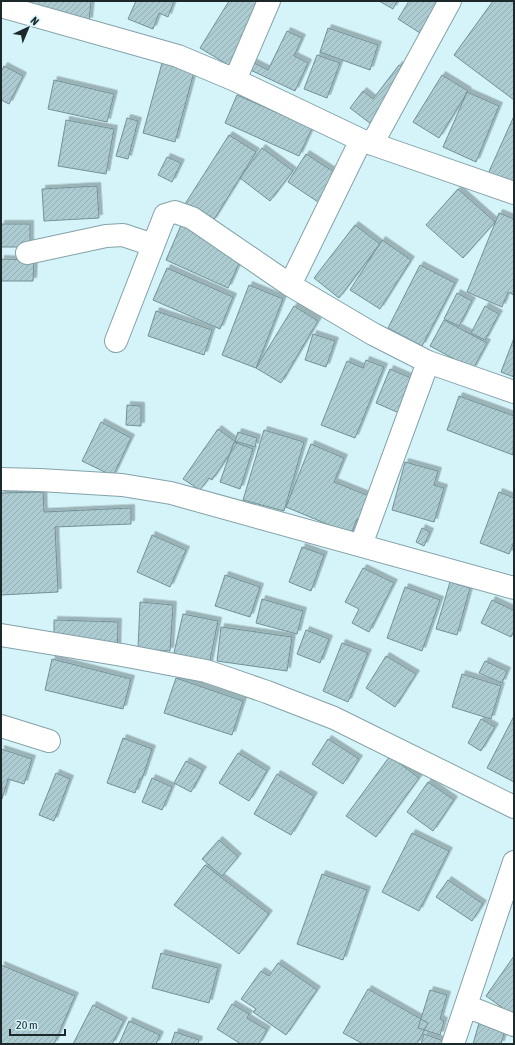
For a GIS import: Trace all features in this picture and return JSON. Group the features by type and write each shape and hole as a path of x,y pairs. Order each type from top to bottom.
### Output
{"street":[{"path":"235,80 269,1"},
{"path":"290,285 366,142 450,1"},
{"path":"1,6 178,56 235,80 366,142 514,194"},
{"path":"116,341 165,215 175,212 192,218 290,285 373,334 428,362 514,392"},
{"path":"27,253 106,236 123,235 153,245"},
{"path":"361,545 428,362"},
{"path":"1,479 122,485 171,493 514,588"},
{"path":"1,636 122,654 206,671 267,692 334,718 514,806"},
{"path":"1,726 49,741"},
{"path":"453,1044 514,862"},
{"path":"466,1006 514,1025"}],"building":[{"path":"18,1 91,1 89,21"},
{"path":"136,1 174,1 168,17 159,13 153,29 128,19"},
{"path":"229,1 264,1 235,69 200,48"},
{"path":"379,1 397,1 393,9"},
{"path":"409,1 455,1 431,40 398,19"},
{"path":"493,1 514,1 514,100 454,55"},
{"path":"328,28 378,45 370,70 320,52"},
{"path":"287,31 302,38 294,56 308,63 295,91 244,67 248,60 268,70"},
{"path":"317,55 340,63 327,98 304,89"},
{"path":"162,63 194,72 175,142 143,133"},
{"path":"399,65 415,77 375,127 350,108 363,91 373,99"},
{"path":"4,66 23,76 9,104 1,100 1,72"},
{"path":"442,75 468,91 439,138 413,122"},
{"path":"54,80 114,94 107,122 48,109"},
{"path":"467,92 499,106 476,162 443,147"},
{"path":"237,95 312,128 299,156 225,123"},
{"path":"514,116 514,188 487,176"},
{"path":"127,118 138,121 128,159 116,156"},
{"path":"66,120 114,129 106,174 58,166"},
{"path":"229,135 256,152 213,221 185,204"},
{"path":"262,148 293,171 270,201 240,178"},
{"path":"306,154 345,179 327,208 288,182"},
{"path":"167,157 181,163 172,182 158,175"},
{"path":"97,186 99,218 44,221 42,189"},
{"path":"458,189 495,222 463,258 426,225"},
{"path":"499,213 514,219 514,295 508,292 502,307 467,292"},
{"path":"182,223 244,252 228,288 166,260"},
{"path":"1,224 30,224 30,247 1,247"},
{"path":"355,225 380,244 339,298 314,278"},
{"path":"382,240 411,260 380,309 350,290"},
{"path":"1,259 34,260 33,281 1,281"},
{"path":"420,265 455,283 422,346 388,328"},
{"path":"167,268 233,297 220,329 153,300"},
{"path":"249,285 283,299 256,368 222,355"},
{"path":"457,293 472,301 459,326 444,319"},
{"path":"294,306 318,321 281,383 256,368"},
{"path":"485,306 499,314 485,340 471,333"},
{"path":"156,311 212,330 204,355 148,336"},
{"path":"444,320 487,343 473,369 430,346"},
{"path":"313,334 335,341 326,367 305,360"},
{"path":"514,338 514,377 501,372"},
{"path":"366,360 384,367 355,438 321,425 347,361 363,368"},
{"path":"390,369 420,382 406,416 376,403"},
{"path":"459,396 514,416 513,455 447,430"},
{"path":"127,405 141,406 141,426 126,425"},
{"path":"101,422 131,438 113,476 82,461"},
{"path":"218,429 237,443 212,480 209,478 200,490 183,479"},
{"path":"264,430 304,442 284,511 243,500"},
{"path":"238,432 257,438 255,447 235,441"},
{"path":"234,442 253,449 240,489 220,482"},
{"path":"311,444 344,458 334,482 379,500 369,524 357,519 351,534 286,507"},
{"path":"405,462 438,471 434,485 444,488 434,522 392,510"},
{"path":"43,492 44,512 131,508 131,524 55,527 58,592 1,595 1,493"},
{"path":"499,492 514,498 514,542 509,554 480,543"},
{"path":"422,528 430,532 424,546 416,542"},
{"path":"152,535 186,550 170,587 137,572"},
{"path":"302,547 324,555 311,591 289,582"},
{"path":"363,568 394,583 369,632 352,623 359,609 345,602"},
{"path":"225,575 260,587 250,617 215,606"},
{"path":"450,582 470,588 457,635 436,629"},
{"path":"405,587 440,600 422,651 387,638"},
{"path":"262,599 303,611 297,634 256,623"},
{"path":"492,600 513,610 514,609 514,631 511,637 481,623"},
{"path":"140,602 173,605 170,651 138,649"},
{"path":"183,614 218,621 209,665 173,657"},
{"path":"54,620 118,622 117,656 54,653"},
{"path":"221,627 292,637 287,671 217,661"},
{"path":"306,630 329,639 320,663 297,654"},
{"path":"342,643 368,653 348,702 323,691"},
{"path":"386,656 416,674 395,707 366,688"},
{"path":"52,659 131,679 123,709 45,690"},
{"path":"485,661 507,671 502,683 479,673"},
{"path":"462,674 501,686 491,719 452,707"},
{"path":"176,678 243,701 232,735 164,713"},
{"path":"514,716 514,782 487,768"},
{"path":"481,719 495,727 481,751 468,743"},
{"path":"123,738 152,749 142,779 140,779 135,793 107,783"},
{"path":"328,739 359,759 343,784 312,764"},
{"path":"1,749 32,759 24,784 8,779 2,799"},
{"path":"238,753 267,771 249,801 219,783"},
{"path":"390,756 419,778 376,837 346,816"},
{"path":"186,761 203,770 191,792 174,783"},
{"path":"56,773 70,779 54,821 39,815"},
{"path":"277,774 314,796 291,835 254,814"},
{"path":"152,778 172,787 162,810 142,802"},
{"path":"428,782 454,800 433,831 407,812"},
{"path":"412,833 449,851 419,911 382,892"},
{"path":"219,840 238,857 222,876 202,859"},
{"path":"205,865 269,914 239,954 174,905"},
{"path":"322,874 367,890 343,960 297,944"},
{"path":"448,880 483,904 472,921 436,897"},
{"path":"161,953 218,968 209,1003 152,988"},
{"path":"514,956 514,1016 486,996"},
{"path":"278,963 317,990 286,1035 253,1012 256,1009 241,999 261,971 269,976"},
{"path":"1,965 75,996 54,1044 1,1044"},
{"path":"368,989 428,1023 417,1044 363,1044 343,1033"},
{"path":"430,990 447,995 440,1019 444,1021 440,1035 418,1028"},
{"path":"232,1004 249,1014 247,1018 267,1030 259,1044 241,1044 217,1029"},
{"path":"93,1005 124,1021 112,1044 73,1044"},
{"path":"481,1016 507,1023 501,1044 473,1044"},
{"path":"129,1021 160,1035 156,1044 119,1044"},
{"path":"175,1032 199,1040 198,1044 171,1044"},
{"path":"424,1034 452,1044 421,1044"}]}
